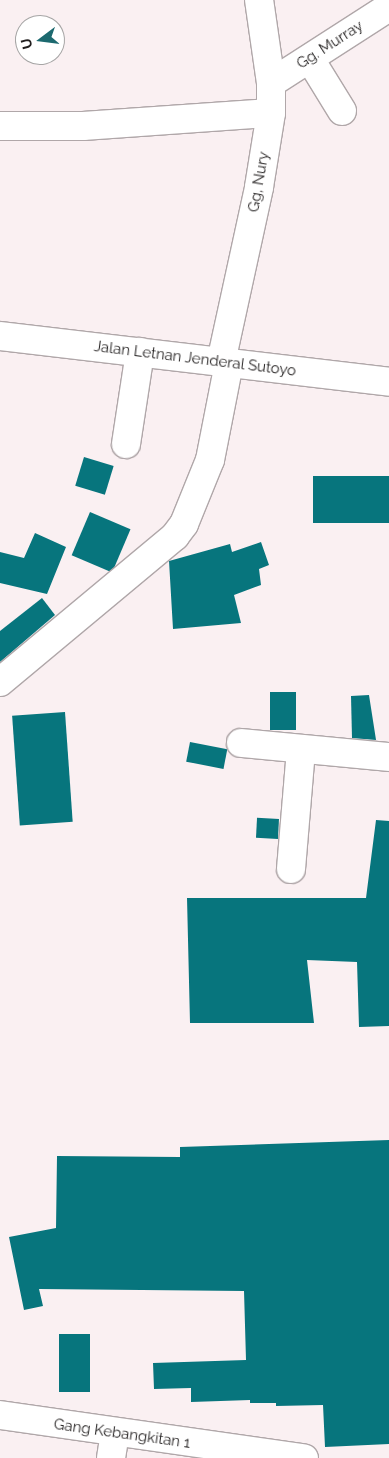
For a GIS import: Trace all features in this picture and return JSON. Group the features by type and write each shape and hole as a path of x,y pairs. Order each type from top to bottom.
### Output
{"street":[{"name":"Gg, Nury","path":"0,682 175,536 184,524 210,460 225,363 259,187 271,113 271,83 259,0"},
{"name":"Gg. Murray","path":"271,83 389,7"},
{"path":"310,59 342,111"},
{"path":"0,126 82,126 271,113"},
{"name":"Jalan Letnan Jenderal Sutoyo","path":"0,336 389,382"},
{"path":"126,444 140,352"},
{"path":"241,743 389,757"},
{"path":"291,869 301,749"},
{"name":"Gang Kebangkitan 1","path":"0,1415 113,1446 304,1458"}],"building":[{"path":"84,457 114,466 105,495 75,486"},
{"path":"313,476 389,476 389,523 313,523"},
{"path":"90,512 131,529 112,572 72,555"},
{"path":"35,533 66,547 47,594 0,583 0,552 24,558"},
{"path":"261,542 269,565 259,569 261,585 234,595 241,623 173,629 169,561 230,544 232,552"},
{"path":"42,598 55,615 0,662 0,631"},
{"path":"270,692 296,692 296,730 270,730"},
{"path":"369,695 376,740 352,738 351,696"},
{"path":"65,712 73,822 20,825 12,716"},
{"path":"190,742 227,749 223,769 186,762"},
{"path":"257,818 279,819 278,839 256,838"},
{"path":"376,820 389,821 389,1026 359,1027 357,962 307,960 314,1023 190,1023 187,898 366,898"},
{"path":"389,1140 389,1444 325,1447 323,1405 276,1406 276,1403 250,1403 250,1400 191,1402 191,1388 154,1389 153,1363 246,1360 244,1291 39,1289 43,1306 24,1310 9,1237 56,1228 57,1156 180,1157 180,1147"},
{"path":"59,1334 90,1334 90,1392 59,1392"}]}
